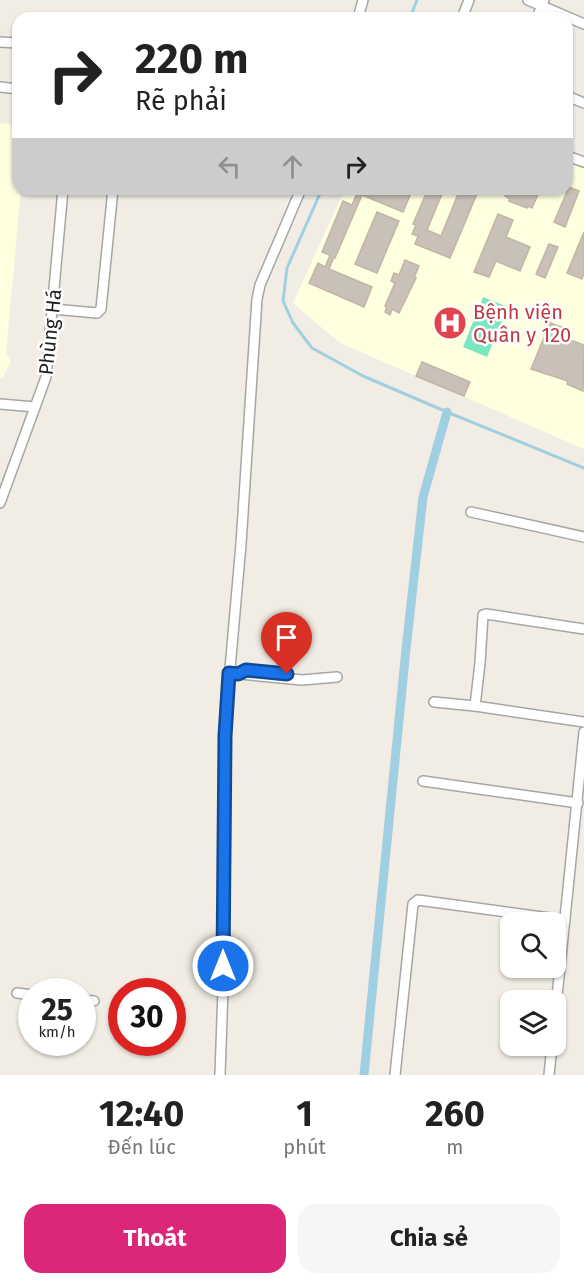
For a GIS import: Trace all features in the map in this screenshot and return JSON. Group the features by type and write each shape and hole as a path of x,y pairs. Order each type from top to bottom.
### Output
{"street":[{"path":"528,0 543,3 561,12"},
{"name":"Phùng Há","path":"1,499 46,377 62,195"},
{"path":"53,309 97,313 101,309 112,195"},
{"path":"220,1075 225,736 233,673 257,299 260,285 298,195"},
{"path":"0,404 35,407"},
{"path":"471,512 584,537"},
{"path":"475,706 483,615 584,630"},
{"path":"233,673 246,670 287,674"},
{"path":"233,673 309,680 337,677"},
{"path":"434,702 584,722"},
{"path":"566,914 579,840 578,803 584,732"},
{"path":"423,781 578,803"},
{"path":"395,1075 413,904 418,900 506,912"},
{"path":"549,1075 551,1056"}],"shaded area":[{"path":"0,123 12,124 12,195 20,195 6,354 11,361 3,377 0,377"},
{"name":"Bệnh viện Quân y 120","path":"573,163 584,167 584,449 340,343 293,303 342,195 573,195"}],"green space":[{"path":"483,297 508,307 487,357 463,347"}],"building":[{"path":"573,189 579,191 565,227 554,222 566,195 573,195"},
{"path":"356,195 362,195 329,269 372,287 364,307 309,283 318,263 325,267 330,255 322,252 343,201 352,205"},
{"path":"362,195 410,195 403,212"},
{"path":"425,195 442,195 427,230 441,236 458,195 476,195 450,258 415,244 418,236 412,234 416,225 413,224"},
{"path":"538,195 532,208 509,201 510,199 505,196"},
{"path":"377,212 399,221 377,273 355,264"},
{"path":"498,214 513,220 506,237 530,247 520,271 496,261 489,277 474,272"},
{"path":"584,232 584,273 582,279 567,273"},
{"path":"549,244 558,247 545,278 536,274"},
{"path":"405,260 419,266 414,278 416,278 399,313 392,309 390,315 385,312 387,307 385,306 395,283 391,281 394,273 399,275"},
{"path":"548,322 569,330 565,338 584,345 583,391 567,384 568,381 531,369"},
{"path":"422,362 470,382 464,396 416,376"}],"waterway":[{"path":"412,12 417,0"},
{"path":"319,195 287,268 283,301 293,323 312,348 363,376 584,468"},
{"path":"364,1075 423,497 447,412"}],"place":[{"name":"Bệnh viện Quân y 120","path":"450,323"}],"route":[{"path":"223,966 225,736 229,673 238,674 246,670 287,674"}]}
